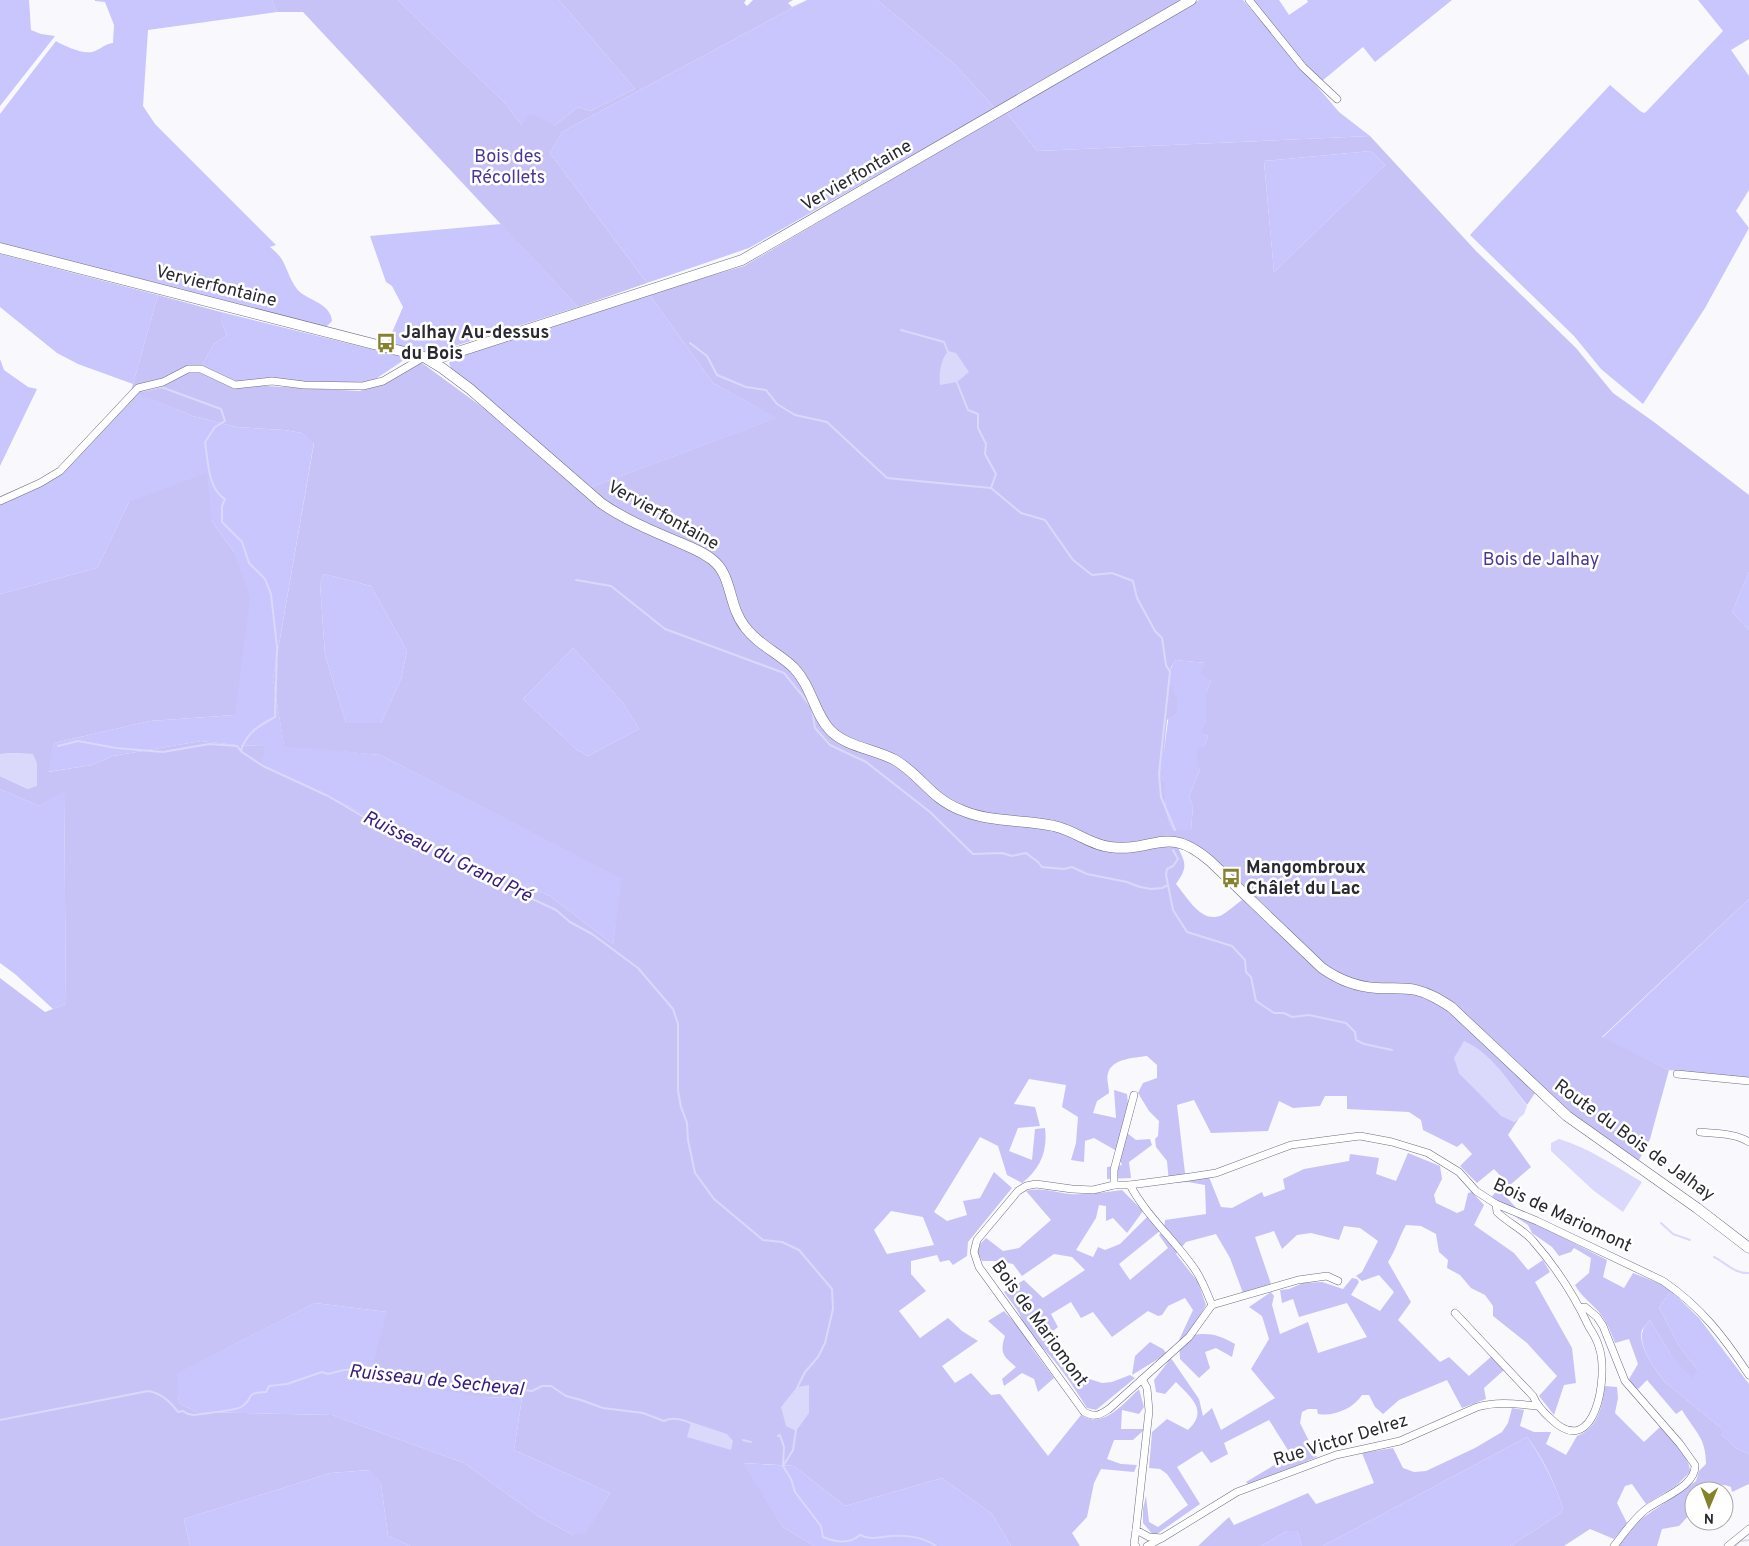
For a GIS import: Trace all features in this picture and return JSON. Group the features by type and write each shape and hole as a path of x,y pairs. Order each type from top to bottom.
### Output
{"main road":[{"name":"Vervierfontaine","path":"428,360 742,260 1191,0"},
{"name":"Vervierfontaine","path":"0,248 428,360 470,389 601,504 714,561 725,578 734,610 740,621 754,638 785,659 800,674 811,693 825,725 839,738 898,762 939,799 972,815 1055,826 1105,846 1128,847 1164,840 1190,846"},
{"name":"Route du Bois de Jalhay","path":"1190,846 1210,861 1312,959 1331,974 1341,980 1364,986 1416,990 1431,995 1451,1006 1567,1116 1697,1208 1749,1248"}],"street":[{"path":"1248,0 1303,67 1337,98"},
{"name":"Vervierfontaine","path":"0,500 40,483 60,471 138,388 163,382 188,369 201,368 235,385 272,381 304,385 363,386 383,381 428,360"},
{"path":"1677,1074 1749,1081"},
{"path":"1114,1185 1114,1170 1134,1095"},
{"path":"1700,1132 1730,1135 1743,1138 1749,1142"},
{"name":"Bois de Mariomont","path":"1212,1306 1189,1337 1110,1409 1092,1416 1084,1412 979,1266 974,1252 977,1240 1018,1191 1026,1186 1036,1184 1072,1190 1093,1190 1114,1185 1130,1186 1216,1173 1292,1145 1360,1136 1392,1142 1428,1153 1459,1172 1476,1192 1496,1204 1537,1220 1663,1281 1682,1294 1714,1325 1749,1375"},
{"path":"1130,1186 1139,1202 1194,1269 1203,1283 1212,1306 1298,1280 1327,1276 1338,1281"},
{"path":"1455,1313 1556,1424 1570,1431 1582,1429 1586,1426 1594,1413 1602,1387 1603,1368 1599,1347 1580,1308 1532,1239 1501,1216 1497,1212 1496,1204"},
{"path":"1580,1308 1585,1307 1597,1317 1609,1337 1625,1381 1680,1444 1695,1465 1694,1474 1689,1481 1646,1509 1614,1546"},
{"path":"1136,1546 1134,1544 1149,1411 1147,1388 1142,1379"},
{"name":"Rue Victor Delrez","path":"1147,1546 1237,1492 1336,1455 1400,1441 1490,1403 1503,1402 1538,1406"},
{"path":"1728,1546 1749,1529"},
{"path":"1136,1530 1149,1537 1162,1538"}],"shaded area":[{"path":"0,0 29,0 31,30 55,36 0,106"},
{"path":"95,0 272,0 277,12 148,30 143,106 155,124 276,245 270,247 281,258 298,290 325,307 328,311 332,321 326,327 0,244 0,114 56,41 69,48 86,52 95,51 113,43 114,25 105,2"},
{"path":"398,0 559,0 635,89 590,111 578,107 554,126 522,125 505,103"},
{"path":"807,0 877,0 952,62 995,108 749,248 647,283 550,153 562,132"},
{"path":"1199,0 1243,0 1339,112 1370,136 1037,151 1006,112"},
{"path":"1250,0 1279,0 1289,15 1308,2 1307,0 1452,0 1375,62 1363,47 1322,81 1318,79"},
{"path":"1698,0 1749,0 1749,39 1731,50 1749,76 1749,190 1736,211 1749,228 1705,308 1643,404 1601,369 1574,336 1470,235 1610,85 1640,111 1646,112 1723,31"},
{"path":"1371,151 1385,165 1274,272 1264,161"},
{"path":"501,224 578,307 433,353 416,352 387,344 403,307 392,286 386,282 370,236"},
{"path":"0,254 158,295 133,384 78,364 57,353 0,307"},
{"path":"649,294 713,383 777,418 591,487 452,370 449,363 453,358"},
{"path":"221,312 407,358 371,382 346,385 246,383 223,379 205,369 202,365 214,344 227,335 221,321"},
{"path":"0,359 4,370 28,387 37,389 0,466"},
{"path":"137,393 193,416 236,427 302,433 314,442 273,679 284,745 380,755 623,879 613,944 550,896 429,843 409,840 349,806 260,763 264,746 201,741 113,756 92,765 47,772 54,743 150,721 235,715 234,552 211,520 129,502 97,568 0,594 0,503 51,479"},
{"path":"1749,572 1749,630 1732,612"},
{"path":"324,574 371,586 407,651 401,679 381,723 346,723 325,655 320,583"},
{"path":"573,648 623,703 639,729 588,756 577,750 523,699"},
{"path":"1176,660 1205,663 1211,681 1206,692 1206,720 1202,733 1208,736 1200,769 1189,797 1193,806 1191,830 1173,830 1166,807 1165,782 1160,775 1161,753 1164,751 1172,691 1169,675"},
{"path":"0,789 39,806 64,790 66,1004 53,1009 15,974 0,963"},
{"path":"1749,899 1749,1078 1669,1070 1602,1038"},
{"path":"1671,1291 1699,1318 1749,1384 1749,1454 1736,1448 1721,1434 1721,1428 1665,1382 1648,1358 1642,1336 1650,1320 1671,1355 1698,1370 1679,1346 1659,1307"},
{"path":"315,1303 387,1312 479,1397 522,1398 514,1450 610,1493 585,1535 573,1535 538,1516 464,1463 332,1415 196,1412 179,1403 176,1374"},
{"path":"1527,1437 1548,1471 1563,1508 1561,1513 1510,1546 1323,1546"},
{"path":"742,1463 794,1466 845,1506 942,1478 992,1514 1011,1546 814,1546 783,1527"},
{"path":"371,1470 381,1484 388,1536 411,1546 190,1546 184,1519 331,1473"},
{"path":"1287,1531 1297,1531 1302,1546 1261,1546"}],"green space":[{"name":"Bois des Récollets","path":"272,0 398,0 505,103 522,125 529,115 534,115 554,126 578,107 590,111 635,89 559,0 746,0 744,3 747,6 753,0 793,0 788,3 792,7 807,0 562,132 550,153 647,283 578,307 303,12 277,12"},
{"path":"877,0 1185,0 995,108 952,62"},
{"name":"Bois de Jalhay","path":"1006,112 1037,151 1370,136 1476,251 1576,348 1613,393 1749,495 1749,572 1732,612 1749,630 1749,899 1602,1037 1669,1070 1650,1139 1637,1164 1537,1090 1527,1105 1499,1069 1459,1073 1514,1122 1519,1118 1508,1135 1531,1167 1502,1192 1526,1219 1607,1260 1603,1277 1624,1288 1633,1273 1661,1284 1671,1291 1659,1307 1679,1346 1698,1370 1692,1378 1671,1355 1650,1320 1642,1330 1642,1343 1652,1365 1665,1382 1721,1428 1721,1434 1736,1448 1749,1454 1749,1484 1734,1491 1734,1481 1696,1481 1699,1471 1706,1464 1706,1455 1699,1435 1682,1410 1676,1414 1647,1380 1638,1389 1632,1385 1629,1379 1638,1364 1629,1339 1615,1343 1603,1318 1575,1285 1589,1273 1591,1258 1574,1248 1571,1252 1559,1256 1552,1247 1532,1233 1528,1225 1501,1207 1492,1196 1506,1182 1494,1169 1477,1183 1460,1166 1472,1154 1462,1143 1457,1147 1423,1130 1421,1120 1409,1112 1347,1109 1347,1096 1325,1096 1320,1106 1293,1108 1279,1101 1268,1131 1211,1133 1194,1100 1177,1105 1185,1173 1187,1179 1209,1177 1221,1207 1232,1208 1262,1192 1264,1197 1285,1189 1283,1179 1304,1169 1349,1161 1350,1154 1379,1158 1376,1174 1396,1181 1408,1153 1440,1166 1442,1179 1434,1195 1436,1203 1457,1213 1464,1210 1468,1193 1472,1192 1484,1205 1474,1225 1514,1253 1528,1270 1543,1260 1550,1272 1535,1282 1572,1348 1576,1383 1564,1385 1554,1415 1539,1396 1557,1376 1527,1343 1493,1316 1493,1306 1485,1295 1471,1288 1460,1275 1447,1268 1448,1260 1439,1252 1436,1234 1421,1226 1406,1225 1388,1262 1411,1302 1398,1320 1440,1362 1449,1357 1469,1376 1492,1356 1504,1370 1484,1388 1486,1399 1462,1408 1447,1380 1399,1400 1383,1414 1375,1407 1369,1395 1362,1395 1349,1408 1337,1413 1324,1415 1318,1414 1317,1409 1308,1409 1302,1412 1300,1423 1317,1457 1250,1486 1246,1482 1291,1455 1269,1420 1224,1443 1228,1454 1211,1463 1202,1451 1177,1467 1200,1504 1154,1536 1143,1523 1143,1509 1146,1496 1149,1522 1158,1527 1188,1505 1167,1474 1160,1469 1149,1468 1152,1432 1167,1419 1188,1430 1194,1423 1197,1410 1192,1399 1176,1382 1165,1394 1156,1392 1154,1380 1168,1362 1163,1356 1132,1375 1135,1356 1150,1342 1163,1349 1199,1399 1203,1416 1212,1408 1221,1430 1275,1398 1251,1369 1269,1339 1262,1316 1249,1307 1271,1292 1274,1296 1272,1305 1280,1334 1308,1322 1318,1353 1367,1337 1347,1303 1299,1317 1293,1299 1282,1303 1280,1290 1289,1289 1303,1283 1322,1282 1343,1289 1352,1278 1357,1279 1359,1282 1351,1295 1380,1311 1394,1292 1379,1275 1362,1281 1356,1276 1362,1272 1378,1241 1360,1228 1344,1226 1339,1240 1311,1233 1297,1235 1282,1249 1274,1231 1255,1237 1271,1284 1243,1293 1230,1258 1216,1234 1186,1242 1176,1254 1198,1282 1206,1305 1188,1336 1207,1334 1229,1341 1235,1344 1232,1357 1216,1348 1205,1352 1210,1368 1199,1378 1180,1359 1179,1340 1193,1310 1185,1298 1168,1306 1162,1315 1158,1316 1148,1311 1112,1337 1093,1312 1081,1318 1071,1302 1051,1314 1058,1327 1049,1334 1060,1354 1066,1354 1080,1376 1102,1383 1112,1382 1130,1375 1135,1378 1096,1410 1087,1408 1057,1365 1036,1342 1031,1347 1054,1378 1038,1392 1034,1379 1022,1373 1004,1386 1002,1379 1016,1367 1004,1354 1002,1347 1005,1336 988,1321 1004,1311 1023,1332 1023,1326 1018,1311 1004,1292 1024,1280 1043,1298 1085,1270 1072,1257 1054,1254 1022,1276 1013,1264 998,1261 982,1261 977,1252 980,1244 986,1238 1003,1251 1019,1248 1051,1220 1026,1191 1042,1190 1076,1194 1122,1190 1143,1211 1127,1233 1113,1218 1106,1221 1106,1206 1099,1205 1096,1218 1076,1250 1093,1257 1098,1247 1105,1250 1120,1244 1148,1216 1161,1230 1119,1264 1130,1280 1168,1248 1159,1235 1164,1229 1165,1220 1206,1214 1205,1185 1188,1182 1169,1183 1167,1161 1156,1147 1155,1139 1158,1136 1159,1121 1149,1111 1138,1093 1143,1083 1157,1078 1157,1065 1147,1056 1130,1058 1114,1064 1107,1077 1109,1093 1097,1101 1093,1113 1116,1118 1114,1090 1127,1094 1130,1122 1127,1133 1136,1140 1150,1139 1152,1145 1129,1162 1131,1178 1107,1179 1107,1167 1122,1165 1115,1150 1094,1138 1085,1141 1084,1162 1071,1160 1076,1143 1078,1117 1062,1107 1066,1085 1029,1079 1014,1104 1035,1107 1040,1126 1018,1128 1009,1151 1032,1160 1035,1129 1045,1128 1044,1152 1038,1166 1022,1183 1007,1175 998,1146 980,1137 934,1212 947,1221 967,1215 963,1201 980,1198 994,1172 1012,1188 968,1242 967,1256 953,1265 949,1260 940,1262 937,1255 911,1261 911,1274 926,1291 899,1311 920,1338 948,1318 962,1331 978,1341 942,1366 955,1383 971,1373 991,1395 1000,1394 1048,1456 1081,1415 1089,1419 1105,1417 1113,1413 1139,1389 1144,1407 1139,1414 1122,1410 1121,1429 1145,1429 1133,1440 1114,1440 1107,1459 1121,1464 1137,1465 1134,1472 1101,1469 1094,1483 1087,1517 1072,1533 1080,1546 1011,1546 992,1514 942,1478 845,1506 794,1466 743,1463 783,1527 814,1546 411,1546 388,1536 381,1484 370,1470 331,1473 184,1519 190,1546 0,1546 0,978 45,1012 66,1004 64,791 39,806 0,789 0,776 28,789 20,753 0,754 0,594 97,568 129,502 207,473 211,520 234,552 250,598 235,715 150,721 54,743 48,772 92,765 113,756 201,741 265,746 261,763 349,806 409,840 429,843 550,896 613,944 622,879 380,755 284,746 273,679 314,443 302,433 236,427 193,416 131,391 158,295 221,312 221,321 227,335 214,344 202,365 205,369 223,379 266,386 360,391 408,363 422,363 591,487 776,418 713,383 649,294 744,266","holes":["1371,151 1385,165 1274,272 1264,161","324,574 371,586 407,651 401,679 381,723 346,723 325,655 320,583","573,648 623,703 639,729 588,756 577,750 523,699","1176,660 1205,663 1201,674 1211,681 1206,692 1206,720 1201,733 1208,736 1204,747 1197,748 1197,766 1200,769 1189,797 1193,806 1191,830 1173,830 1166,807 1165,782 1160,775 1161,753 1164,751 1167,720 1176,713 1178,699 1172,691 1174,686 1168,683 1171,667","1177,846 1192,851 1242,900 1222,915 1215,917 1202,913 1190,902 1176,884 1184,869 1184,861","891,1211 923,1217 934,1245 887,1254 874,1230","315,1303 387,1312 372,1369 411,1384 479,1397 522,1398 514,1450 610,1493 585,1534 573,1535 538,1516 464,1463 332,1415 196,1412 179,1403 177,1374"]},
{"path":"1605,1386 1617,1387 1618,1398 1615,1413 1644,1442 1660,1427 1674,1442 1687,1461 1690,1472 1676,1486 1646,1504 1632,1484 1625,1486 1617,1503 1627,1523 1614,1539 1590,1529 1564,1546 1510,1546 1561,1513 1563,1508 1548,1471 1527,1437 1323,1546 1302,1546 1297,1531 1287,1531 1261,1546 1198,1546 1229,1517 1234,1525 1308,1493 1316,1504 1374,1483 1362,1453 1393,1448 1403,1468 1414,1472 1426,1471 1475,1448 1502,1432 1508,1423 1512,1408 1524,1410 1520,1426 1534,1432 1551,1432 1546,1444 1566,1455 1577,1436 1590,1428 1598,1416"},
{"name":"Bois de Jalhay","path":"1684,1490 1684,1521 1679,1526 1662,1529 1657,1546 1618,1546 1641,1519"}],"water":[{"path":"948,351 956,353 969,372 957,382 940,385 941,367"},
{"path":"0,754 33,754 37,763 37,786 28,789 0,776"},
{"path":"1464,1041 1474,1046 1492,1061 1527,1106 1524,1114 1514,1122 1501,1116 1459,1073 1454,1058"},
{"path":"1559,1139 1591,1152 1642,1182 1623,1212 1594,1191 1551,1151 1551,1143"},
{"path":"809,1385 809,1413 796,1431 786,1426 781,1407 797,1387"},
{"path":"691,1422 727,1434 733,1441 731,1450 687,1437"}],"waterway":[{"path":"901,330 944,342 948,352"},
{"path":"690,343 707,356 717,375 746,387 766,390 777,404 795,415 827,422 887,478 991,488"},
{"path":"956,380 968,410 978,414 978,428 986,444 985,454 996,474 991,488 1021,513 1045,520 1073,560 1092,575 1112,573 1133,581 1137,598 1155,631 1162,638 1166,665 1170,672 1159,773 1161,797 1175,830"},
{"path":"142,391 161,387 221,409 225,421 215,427 205,442 210,474 215,489 225,499 222,506 222,522 242,542 249,563 265,579 271,594 277,647 275,717 259,726 250,734 241,750"},
{"path":"576,580 611,586 665,629 784,673 810,705"},
{"path":"812,709 815,728 830,745 866,762 930,812 973,854 1002,853 1012,856 1026,853 1042,867 1064,869 1072,867 1087,874 1151,889 1162,888 1168,885"},
{"name":"Ruisseau du Grand Pré","path":"58,746 78,741 116,748 163,752 209,744 237,746 242,752 263,766 328,796 386,830 418,845 445,852 500,884 556,910 570,922 592,934 638,968 673,1009 678,1024 678,1091 687,1123 688,1140 695,1173 714,1199 763,1240 782,1242 799,1250 832,1289 833,1309 825,1343 818,1357 805,1372 797,1388"},
{"path":"1173,850 1178,859 1173,866 1167,869 1166,875 1173,910 1187,932 1232,946 1245,960 1246,972 1251,977 1256,1001 1274,1013 1284,1013 1292,1017 1309,1015 1346,1023 1355,1032 1356,1040 1364,1044 1392,1050"},
{"path":"1661,1223 1673,1234 1690,1240"},
{"path":"1714,1257 1739,1272 1749,1273"},
{"name":"Ruisseau de Secheval","path":"0,1420 148,1391 165,1398 178,1412 183,1411 194,1415 226,1411 241,1407 248,1401 251,1395 266,1392 269,1386 287,1384 322,1372 328,1374 359,1369 394,1376 419,1377 450,1385 532,1391 542,1386 551,1386 566,1396 603,1408 643,1413 664,1421 678,1419 692,1424"},
{"name":"Ruisseau du Grand Pré","path":"796,1430 793,1450 783,1466 791,1479 795,1492 821,1526 823,1537 842,1542 860,1535 871,1538 904,1536 925,1540 936,1546"},
{"name":"Ruisseau de Secheval","path":"778,1436 780,1435 784,1447 783,1465"},
{"name":"Ruisseau de Secheval","path":"743,1440 751,1442"},
{"name":"Ruisseau du Grand Pré","path":"1735,1546 1740,1541 1749,1540"}],"place":[{"name":"Jalhay Au-dessus du Bois","path":"386,343"},
{"name":"Mangombroux Châlet du Lac","path":"1231,878"}]}
